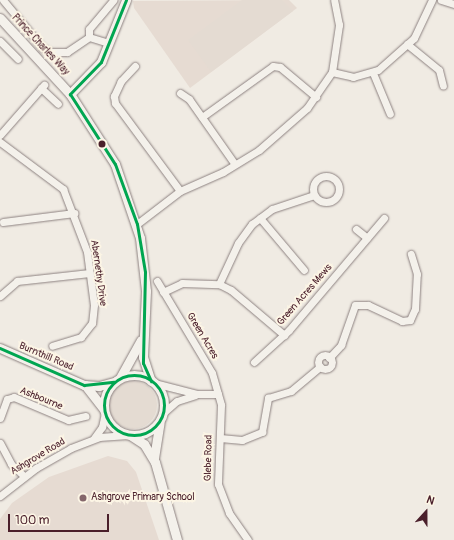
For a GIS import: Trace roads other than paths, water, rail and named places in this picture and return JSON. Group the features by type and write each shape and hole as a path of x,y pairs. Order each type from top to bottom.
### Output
{"street":[{"path":"3,0 43,48 51,52 67,52 89,37"},
{"path":"89,37 89,29 113,0"},
{"path":"70,94 95,71 109,43 126,0"},
{"path":"137,224 180,191 234,163 290,124 316,97 332,72 339,25 334,0"},
{"path":"332,72 354,77 373,73 407,44 432,0"},
{"path":"440,0 454,4"},
{"name":"Prince Charles Way","path":"0,18 70,94 115,164 137,224 145,272 143,363 153,382"},
{"path":"89,37 109,43"},
{"path":"1,44 18,59"},
{"path":"407,44 439,70 443,86"},
{"path":"135,66 121,80 114,96 115,103 180,191"},
{"path":"202,117 273,66 284,71 316,97"},
{"path":"373,73 390,114"},
{"path":"0,135 42,86 58,104"},
{"path":"180,93 202,117 234,163"},
{"name":"Abernethy Drive","path":"0,142 59,185 74,213 90,273 94,305 92,323 81,337 52,346"},
{"path":"219,284 238,243 260,218 272,210 314,195"},
{"path":"4,222 74,213"},
{"path":"260,218 304,270"},
{"name":"Green Acres Mews","path":"254,362 284,335 384,218"},
{"path":"356,229 367,238"},
{"path":"220,438 242,440 262,432 268,398 292,391 320,367 330,367 329,358 341,345 355,305 368,305 402,321 410,320 415,309 417,274 412,254"},
{"path":"0,296 17,281 90,273"},
{"name":"Green Acres","path":"157,281 212,373 218,394"},
{"path":"163,292 182,283 219,284 231,290 284,335"},
{"name":"Prince Charles Way","path":"117,380 144,331"},
{"name":"Burnthill Road","path":"0,348 84,384 99,386 117,380"},
{"path":"177,540 155,462 144,444 116,429 104,412 105,395 117,380 136,375 153,382 197,394 218,394"},
{"path":"153,382 164,400 162,415 155,441 155,462"},
{"name":"Burnthill Road","path":"84,384 104,412"},
{"path":"129,435 145,433 177,401 197,394"},
{"name":"Glebe Road","path":"218,394 220,438 218,484 230,513 248,540"},
{"name":"Ashbourne","path":"0,418 7,399 14,398 64,419 86,416"},
{"name":"Ashgrove Road","path":"0,496 24,476 90,440 99,433 104,412"},
{"name":"Ashgrove Road","path":"90,440 129,435"},
{"path":"0,442 11,464 24,476"}],"place":[{"name":"Ashgrove Primary School","path":"83,498"}]}
